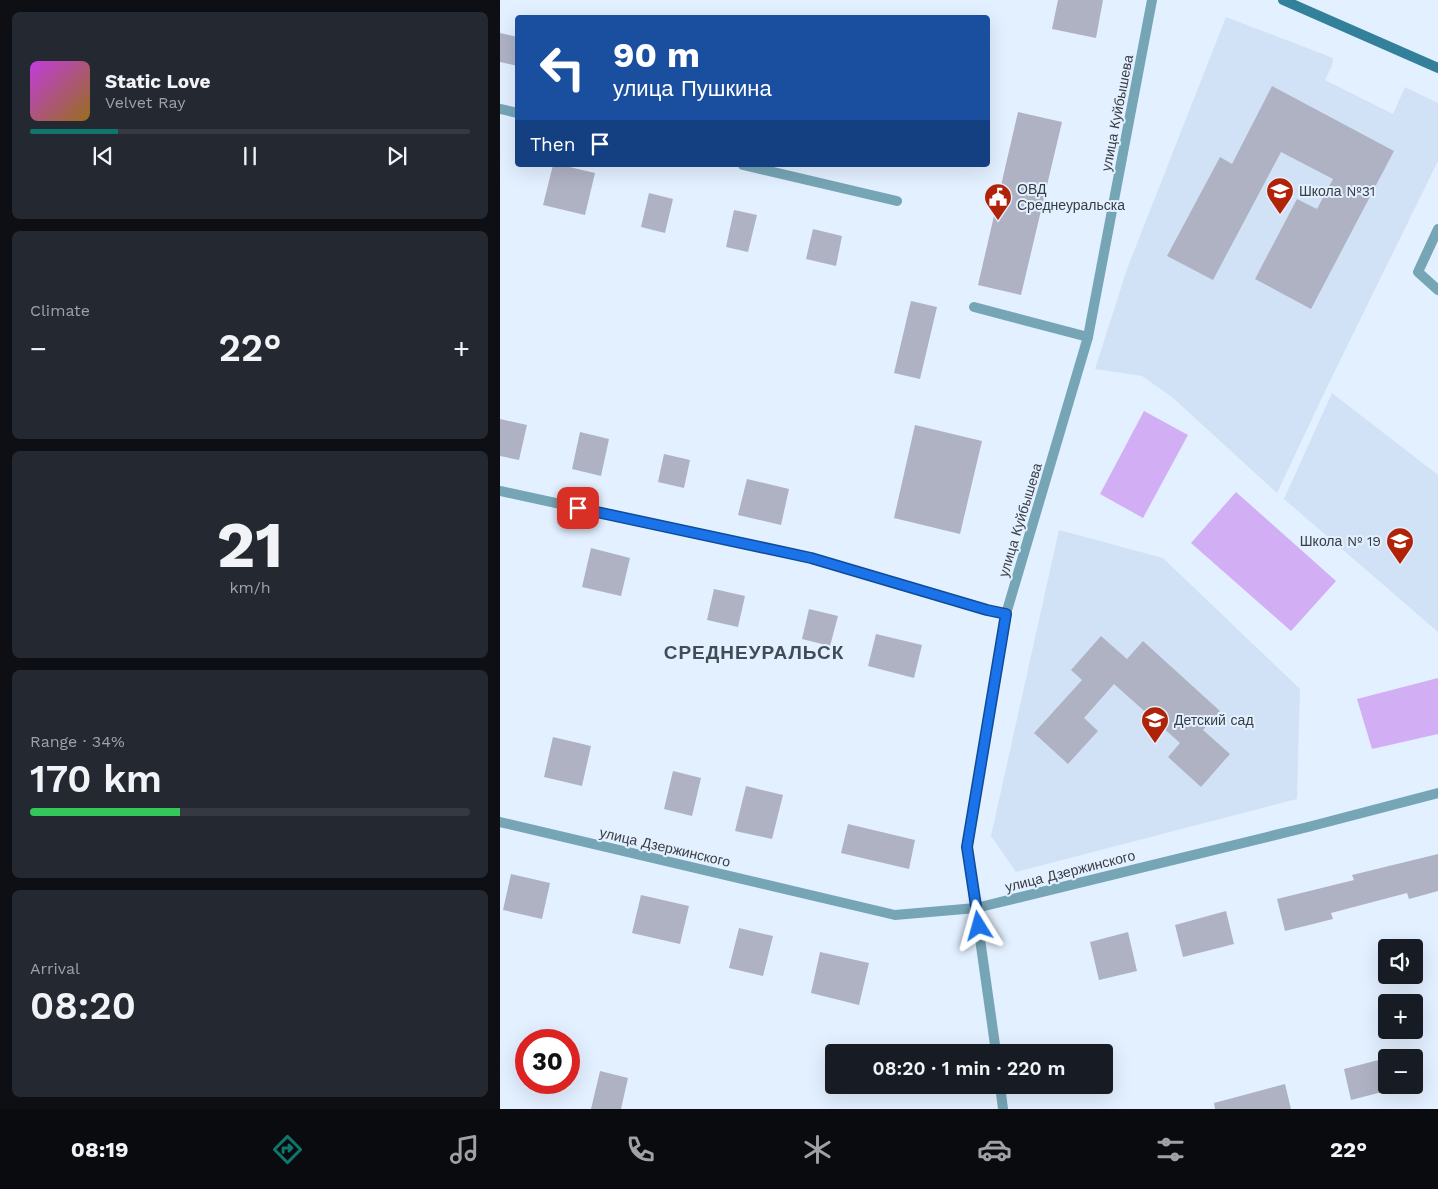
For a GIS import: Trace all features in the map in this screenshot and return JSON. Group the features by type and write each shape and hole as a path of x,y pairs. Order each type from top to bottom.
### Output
{"street":[{"name":"улица Куйбышева","path":"995,1044 967,847 1006,614 1088,337 1152,0"},
{"path":"1283,0 1438,68"},
{"path":"500,109 515,112"},
{"path":"751,167 897,201"},
{"path":"1438,229 1418,272 1438,290"},
{"path":"974,307 1088,337"},
{"path":"500,491 811,558 1006,614"},
{"name":"улица Дзержинского","path":"500,822 895,915 976,908 1308,827 1438,793"},
{"path":"1002,1094 1004,1109"}],"shaded area":[{"name":"Школа №31","path":"1226,17 1333,58 1332,66 1325,80 1393,114 1405,87 1438,103 1438,161 1277,493 1172,397 1142,376 1095,369 1127,269"},
{"name":"Школа № 19","path":"1332,393 1438,475 1438,632 1284,499"},
{"path":"1144,411 1188,435 1143,518 1100,494"},
{"path":"1236,492 1336,581 1291,631 1191,543"},
{"name":"Детский сад","path":"1059,530 1163,558 1300,689 1297,799 1016,872 991,836"},
{"path":"1438,678 1438,734 1372,749 1357,699"}],"building":[{"path":"1058,0 1103,0 1096,38 1052,29"},
{"path":"500,33 515,36 515,65 500,62"},
{"path":"1272,86 1394,151 1311,309 1255,279 1297,199 1317,209 1333,179 1281,152 1213,280 1167,256 1220,157 1232,164"},
{"path":"1018,112 1062,122 1021,295 978,285"},
{"path":"552,167 570,167 595,173 585,215 543,205"},
{"path":"649,193 673,199 665,233 641,227"},
{"path":"734,210 757,215 748,252 726,247"},
{"path":"813,229 842,236 836,266 806,259"},
{"path":"911,301 937,307 920,379 894,373"},
{"path":"500,419 527,425 519,460 500,456"},
{"path":"915,425 982,441 960,534 894,518"},
{"path":"580,432 609,439 601,476 572,469"},
{"path":"664,454 690,460 684,488 658,482"},
{"path":"747,479 789,489 781,525 738,515"},
{"path":"591,548 630,558 621,596 582,587"},
{"path":"714,589 745,596 738,627 707,620"},
{"path":"809,609 838,616 830,646 802,639"},
{"path":"876,634 922,645 914,678 868,666"},
{"path":"1101,636 1127,659 1143,641 1220,711 1203,730 1230,754 1201,787 1168,757 1180,743 1114,684 1084,718 1098,731 1068,764 1034,733 1082,680 1071,670"},
{"path":"553,737 591,746 582,786 544,777"},
{"path":"673,771 701,778 692,816 664,809"},
{"path":"746,786 783,795 772,839 735,831"},
{"path":"848,824 915,840 909,869 841,853"},
{"path":"1438,854 1438,891 1409,899 1407,893 1331,913 1333,919 1285,931 1277,899 1354,880 1352,875"},
{"path":"511,874 550,883 542,919 503,910"},
{"path":"641,895 689,906 680,944 632,933"},
{"path":"1226,911 1234,944 1183,957 1175,925"},
{"path":"739,928 773,936 763,976 729,968"},
{"path":"1128,932 1137,971 1099,980 1090,942"},
{"path":"820,952 869,963 859,1005 811,993"},
{"path":"1378,1060 1378,1093 1351,1100 1344,1069"},
{"path":"600,1071 628,1078 621,1109 591,1109"},
{"path":"1285,1084 1291,1109 1215,1109 1214,1103"}],"place":[{"name":"Школа №31","path":"1280,215"},
{"name":"ОВД Среднеуральска","path":"998,221"},
{"name":"Школа № 19","path":"1400,565"},
{"name":"Детский сад","path":"1155,744"}],"district":[{"name":"СРЕДНЕУРАЛЬСК","path":"754,652"}],"route":[{"path":"578,508 811,558 1006,614 967,847 979,926"}]}
